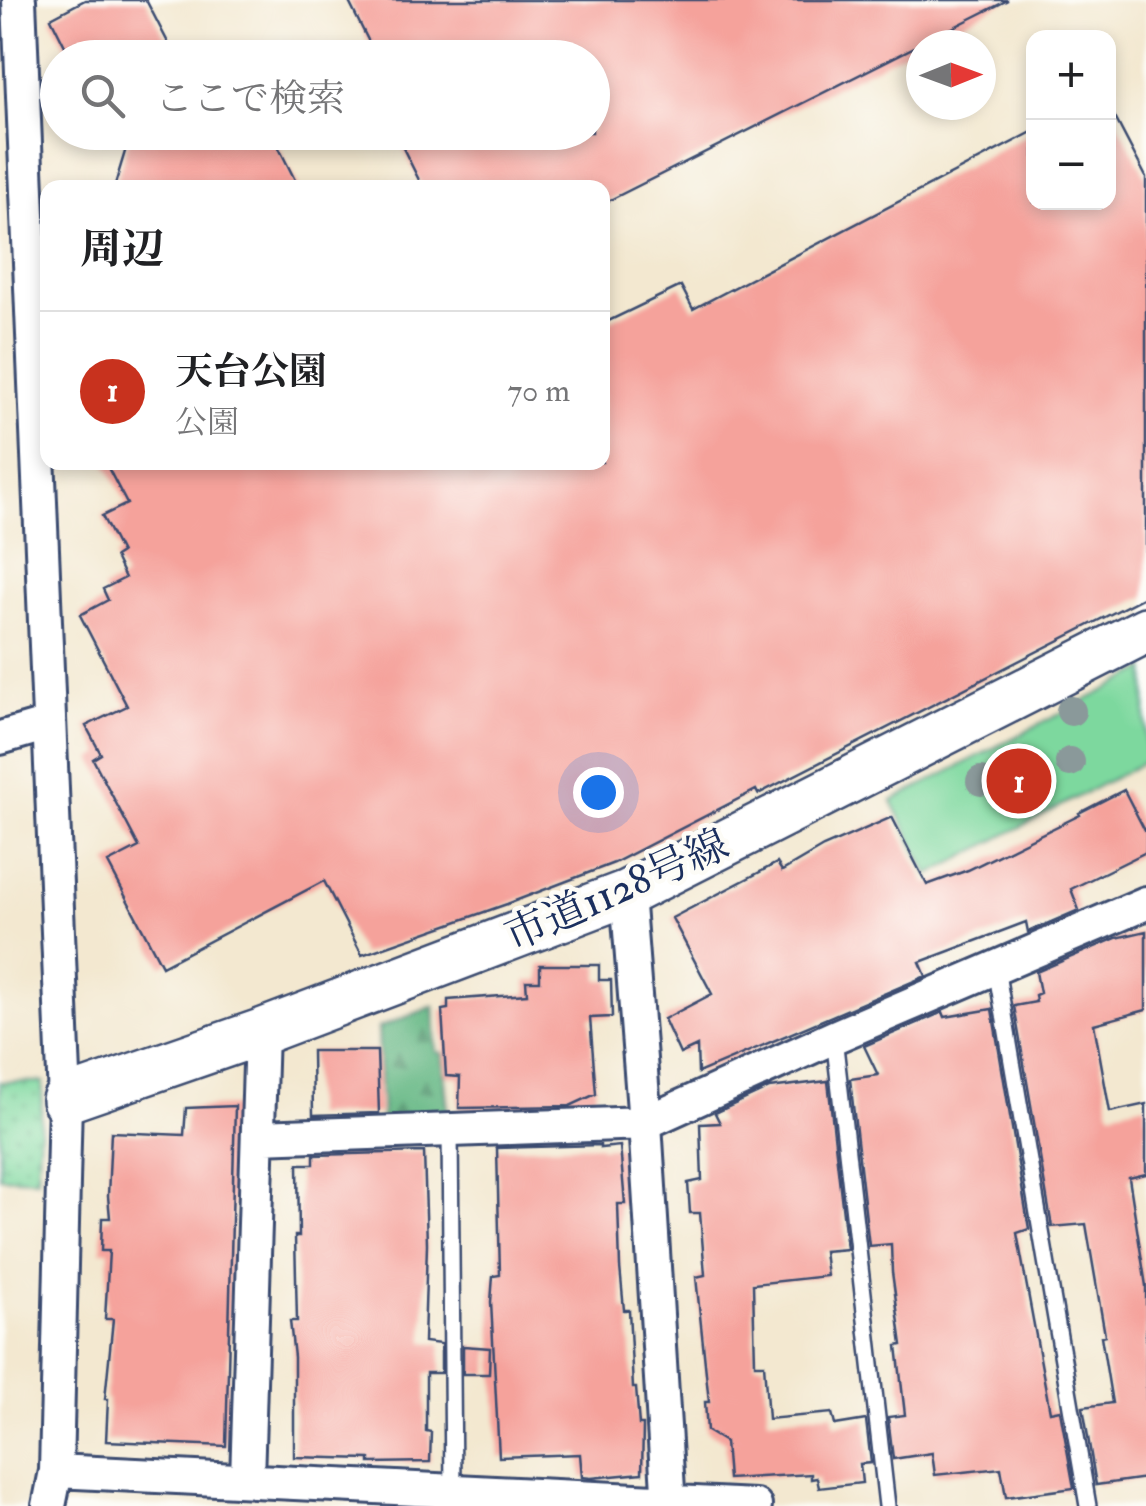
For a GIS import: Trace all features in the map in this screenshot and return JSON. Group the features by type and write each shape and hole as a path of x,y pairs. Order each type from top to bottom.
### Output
{"street":[{"path":"20,0 65,1100 56,1472 49,1506"},
{"name":"市道1128号線","path":"65,1100 261,1032 627,893 1146,630"},
{"path":"0,738 48,724"},
{"path":"627,893 669,1504"},
{"path":"258,1136 645,1123 834,1037 1146,904"},
{"path":"246,1479 261,1032"},
{"path":"56,1472 755,1506"}],"lane":[{"path":"996,968 1088,1506"},
{"path":"834,1037 888,1506"},
{"path":"450,1130 453,1490"}],"green space":[{"path":"1146,669 1146,761 929,875 892,801"},
{"path":"434,1006 436,1052 442,1053 448,1111 382,1119 378,1028"},
{"path":"0,1082 43,1082 37,1179 0,1177"}],"building":[{"path":"85,0 146,0 167,40 62,40 51,18"},
{"path":"348,0 1008,0 948,30 906,30 906,51 610,200 610,180 419,180 404,150 610,150 610,40 368,40"},
{"path":"1116,119 1146,177 1146,596 758,794 756,790 614,863 507,904 362,955 324,881 162,966 108,863 139,847 93,759 101,754 86,726 127,706 80,615 108,600 103,589 125,578 115,557 121,553 102,516 127,504 109,470 610,470 610,320 681,286 693,309 1026,135 1026,210 1116,210"},
{"path":"126,150 280,150 295,180 116,180"},
{"path":"1124,790 1146,833 1146,852 1071,889 1079,910 1028,932 1026,922 920,962 926,976 698,1073 697,1046 680,1054 664,1019 712,994 672,918 777,863 782,871 823,847 892,817 927,885 968,870"},
{"path":"1146,931 1146,1010 1094,1024 1110,1112 1146,1104 1146,1174 1129,1178 1146,1286 1146,1478 1096,1485 1083,1407 1112,1403 1086,1224 1052,1227 1014,1006 1036,1002 1035,995 1040,993 1036,972 1116,938"},
{"path":"540,965 599,965 599,980 611,980 612,1017 590,1018 596,1094 570,1106 459,1108 460,1077 446,1076 442,1010 448,1009 448,1000 527,994 526,981 540,981"},
{"path":"992,1009 1029,1229 1017,1233 1050,1412 1060,1410 1074,1488 1006,1497 1001,1468 935,1475 932,1453 893,1459 888,1417 905,1415 891,1244 869,1246 850,1079 878,1075 864,1046 943,1012 945,1017"},
{"path":"312,1051 377,1051 379,1113 313,1115"},
{"path":"828,1081 847,1249 824,1251 827,1276 753,1284 755,1364 764,1364 768,1419 832,1413 835,1425 866,1420 871,1463 860,1464 862,1483 819,1488 817,1478 811,1479 811,1474 728,1479 725,1442 707,1431 705,1402 709,1402 696,1277 705,1275 700,1213 690,1213 688,1183 702,1180 700,1124 720,1123 715,1113 769,1088"},
{"path":"235,1106 226,1446 106,1441 105,1399 113,1319 105,1319 109,1251 101,1251 102,1218 110,1218 111,1132 184,1135 186,1108"},
{"path":"620,1146 625,1204 618,1204 620,1267 624,1310 629,1310 633,1388 639,1425 643,1425 642,1473 591,1478 582,1477 580,1454 499,1457 491,1302 493,1276 500,1275 497,1148"},
{"path":"424,1152 424,1342 441,1344 441,1373 426,1373 430,1462 370,1463 370,1459 294,1457 290,1321 297,1321 298,1164 314,1164 314,1155"},
{"path":"463,1346 490,1348 489,1374 463,1374"}],"place":[{"name":"天台公園","path":"1019,781"}]}
